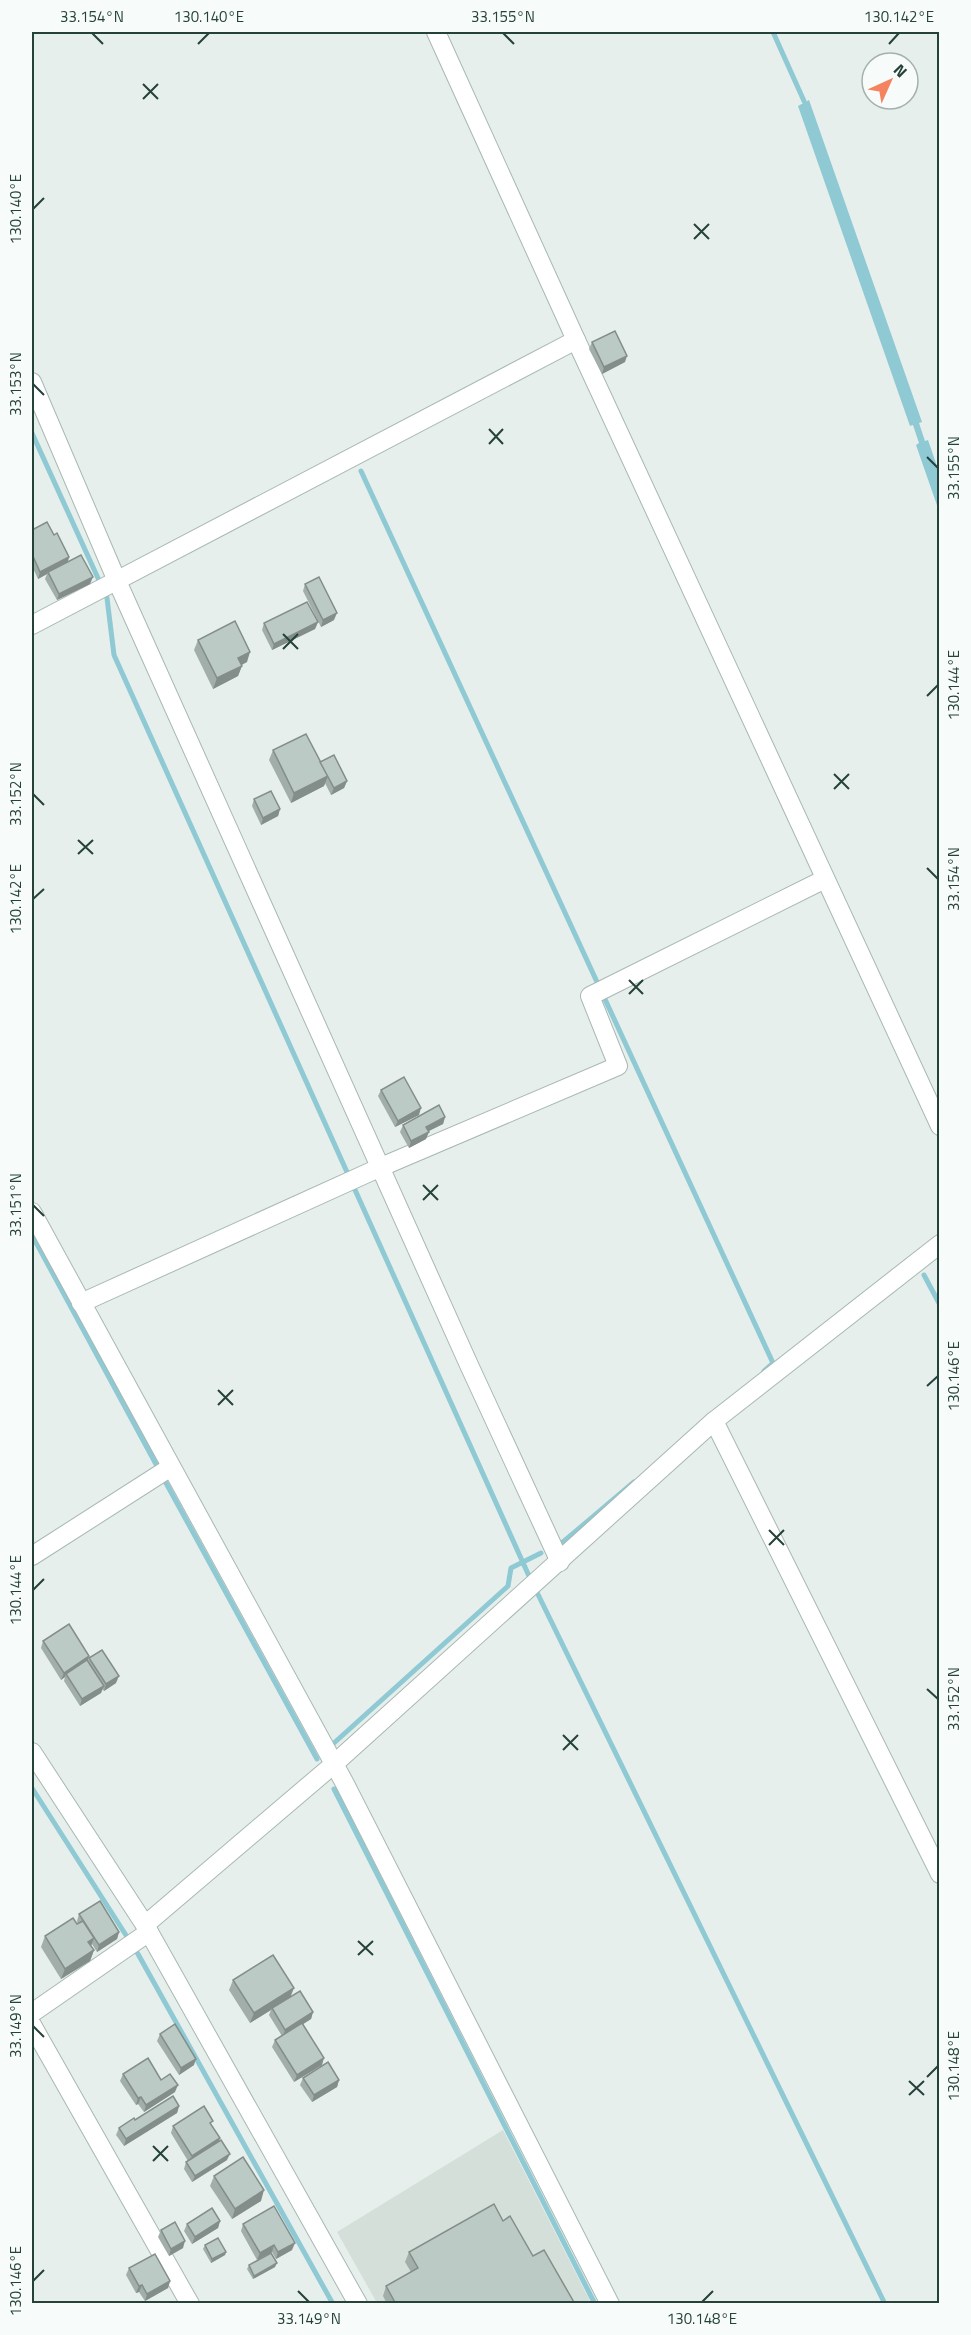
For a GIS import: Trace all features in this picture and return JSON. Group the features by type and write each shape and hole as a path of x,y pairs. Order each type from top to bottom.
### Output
{"street":[{"path":"436,32 939,1126"},
{"path":"32,625 576,340"},
{"path":"32,381 107,586 381,1167 560,1562"},
{"path":"81,1302 381,1167 618,1066 590,996 825,879"},
{"path":"32,1212 334,1764 610,2304"},
{"path":"32,2013 138,1937 560,1562 714,1421 939,1244"},
{"path":"714,1421 939,1874"},
{"path":"32,1556 171,1467"},
{"path":"32,1752 138,1937 358,2304"},
{"path":"32,2025 189,2304"}],"shaded area":[{"path":"503,2130 591,2303 377,2303 337,2232"}],"water":[{"path":"809,100 922,422 919,423 925,441 928,440 939,472 939,511 916,445 919,443 913,425 910,426 798,106"}],"building":[{"path":"615,331 627,356 604,367 592,342"},
{"path":"47,522 54,535 57,533 69,557 40,572 32,554 32,530"},
{"path":"81,555 93,577 59,594 48,572"},
{"path":"319,577 337,613 323,620 305,584"},
{"path":"307,602 318,622 274,644 264,623"},
{"path":"235,621 250,652 238,658 242,666 217,678 198,640"},
{"path":"306,734 328,776 294,793 273,750"},
{"path":"334,755 347,781 334,788 320,762"},
{"path":"271,791 280,809 263,818 254,799"},
{"path":"404,1077 421,1108 398,1121 381,1090"},
{"path":"439,1105 445,1117 426,1127 429,1132 411,1141 403,1125"},
{"path":"69,1624 89,1656 64,1673 43,1641"},
{"path":"102,1650 119,1676 106,1684 89,1658"},
{"path":"87,1660 104,1686 82,1699 66,1674"},
{"path":"100,1901 119,1932 99,1945 79,1914"},
{"path":"73,1918 77,1924 83,1921 94,1938 88,1942 94,1950 65,1969 45,1936"},
{"path":"273,1955 294,1988 254,2013 233,1980"},
{"path":"300,1991 313,2012 285,2030 272,2008"},
{"path":"302,2023 324,2058 297,2075 275,2040"},
{"path":"175,2024 196,2059 181,2068 160,2034"},
{"path":"148,2058 161,2080 170,2074 178,2085 146,2105 141,2097 138,2098 123,2074"},
{"path":"328,2062 339,2080 314,2095 303,2078"},
{"path":"173,2096 179,2106 126,2139 119,2128"},
{"path":"204,2106 213,2121 210,2123 220,2138 192,2156 173,2126"},
{"path":"221,2140 230,2154 195,2176 186,2162"},
{"path":"243,2157 264,2190 235,2209 214,2176"},
{"path":"494,2204 503,2221 510,2216 533,2256 544,2250 575,2304 396,2304 386,2286 418,2268 409,2252"},
{"path":"274,2206 295,2243 278,2252 274,2245 260,2253 243,2224"},
{"path":"212,2208 220,2221 195,2237 187,2224"},
{"path":"175,2222 185,2241 171,2249 161,2230"},
{"path":"218,2238 226,2252 212,2259 205,2245"},
{"path":"271,2253 277,2263 254,2276 249,2265"},
{"path":"155,2254 170,2281 147,2294 142,2285 139,2286 129,2268"}],"waterway":[{"path":"773,32 804,101"},
{"path":"32,433 107,598 114,655 529,1576 885,2304"},
{"path":"361,471 773,1363 764,1371"},
{"path":"32,1235 157,1466"},
{"path":"924,1275 940,1305"},
{"path":"563,1542 634,1482"},
{"path":"166,1483 317,1759"},
{"path":"334,1743 508,1586 511,1568 541,1553"},
{"path":"32,1788 138,1954 333,2304"},
{"path":"334,1789 595,2304"}]}
